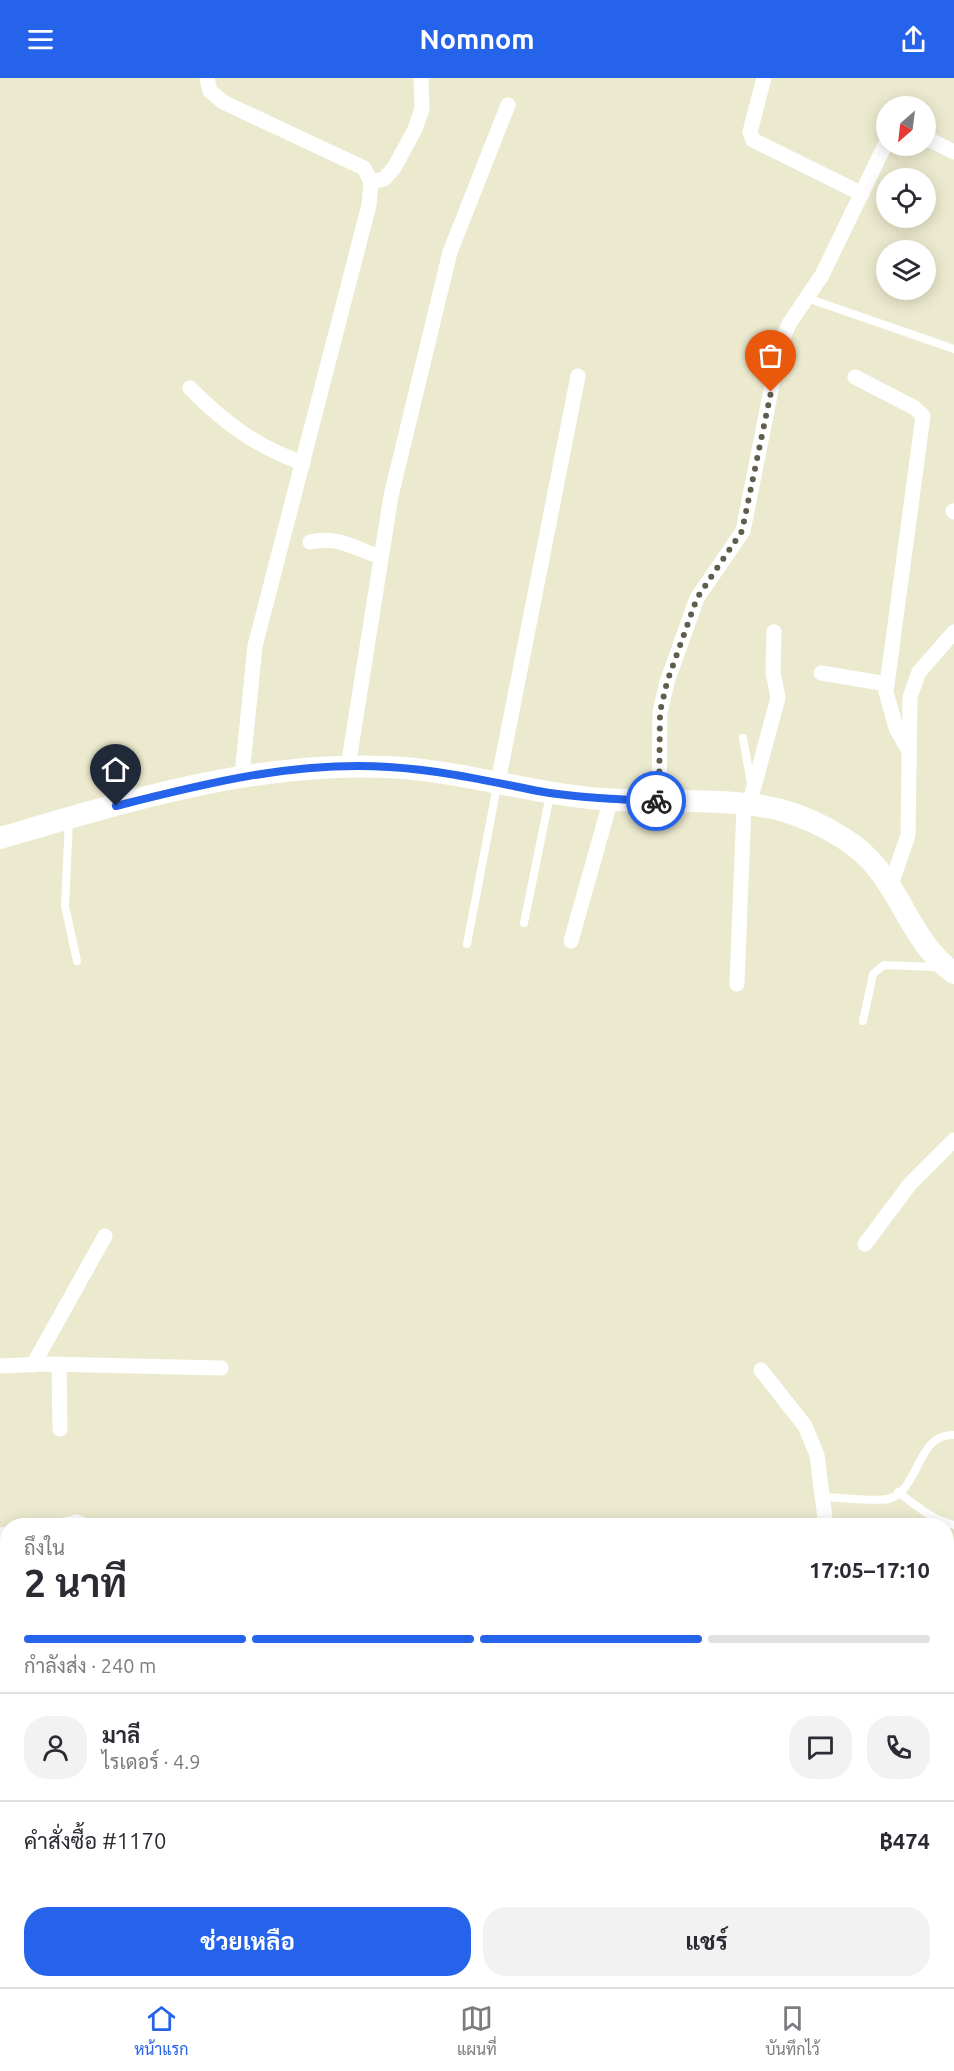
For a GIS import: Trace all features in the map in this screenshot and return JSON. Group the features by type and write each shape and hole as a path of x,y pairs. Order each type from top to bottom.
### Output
{"street":[{"path":"207,78 210,91 223,102 364,168 371,182 369,205 255,646 242,775"},
{"path":"371,182 384,179 416,129 422,109 421,78"},
{"path":"764,78 750,132 753,140 761,147 862,194"},
{"path":"348,767 391,496 450,252 508,105"},
{"path":"936,143 954,152"},
{"path":"659,801 660,712 667,682 697,598 742,531 780,345 789,324 822,275 880,156"},
{"path":"498,782 578,376"},
{"path":"855,377 915,408 923,416 887,684 890,710 909,751"},
{"path":"190,388 234,429 277,454 303,463"},
{"path":"310,542 324,539 338,540 381,557"},
{"path":"737,984 748,799 778,699 773,672 774,632"},
{"path":"891,885 908,836 910,697 913,684 919,672 952,638"},
{"path":"822,673 887,684"},
{"path":"0,838 69,818 242,775 299,767 421,770 550,792 611,799 659,801 748,799 813,821 846,839 877,866 891,885 927,947 950,970"},
{"path":"571,941 611,799"},
{"path":"865,1244 910,1184 954,1140"},
{"path":"33,1365 105,1236"},
{"path":"59,1364 60,1429"},
{"path":"0,1366 59,1364 221,1368"},
{"path":"761,1370 805,1426 817,1455 825,1518"}],"lane":[{"path":"807,298 954,349"},
{"path":"743,738 748,799"},
{"path":"467,944 498,782"},
{"path":"524,923 550,792"},
{"path":"69,818 65,906 77,961"},
{"path":"863,1020 873,974 878,968 884,965 950,970"},
{"path":"822,1497 888,1499 906,1486 929,1446 944,1435 954,1435"},
{"path":"898,1492 935,1518"}],"way so far":[{"path":"656,801 659,801 660,712 667,682 697,598 705,583 733,548 742,531 771,392"}],"route":[{"path":"116,806 208,782 299,767 406,768 443,772 538,791 590,798 656,801"}]}
